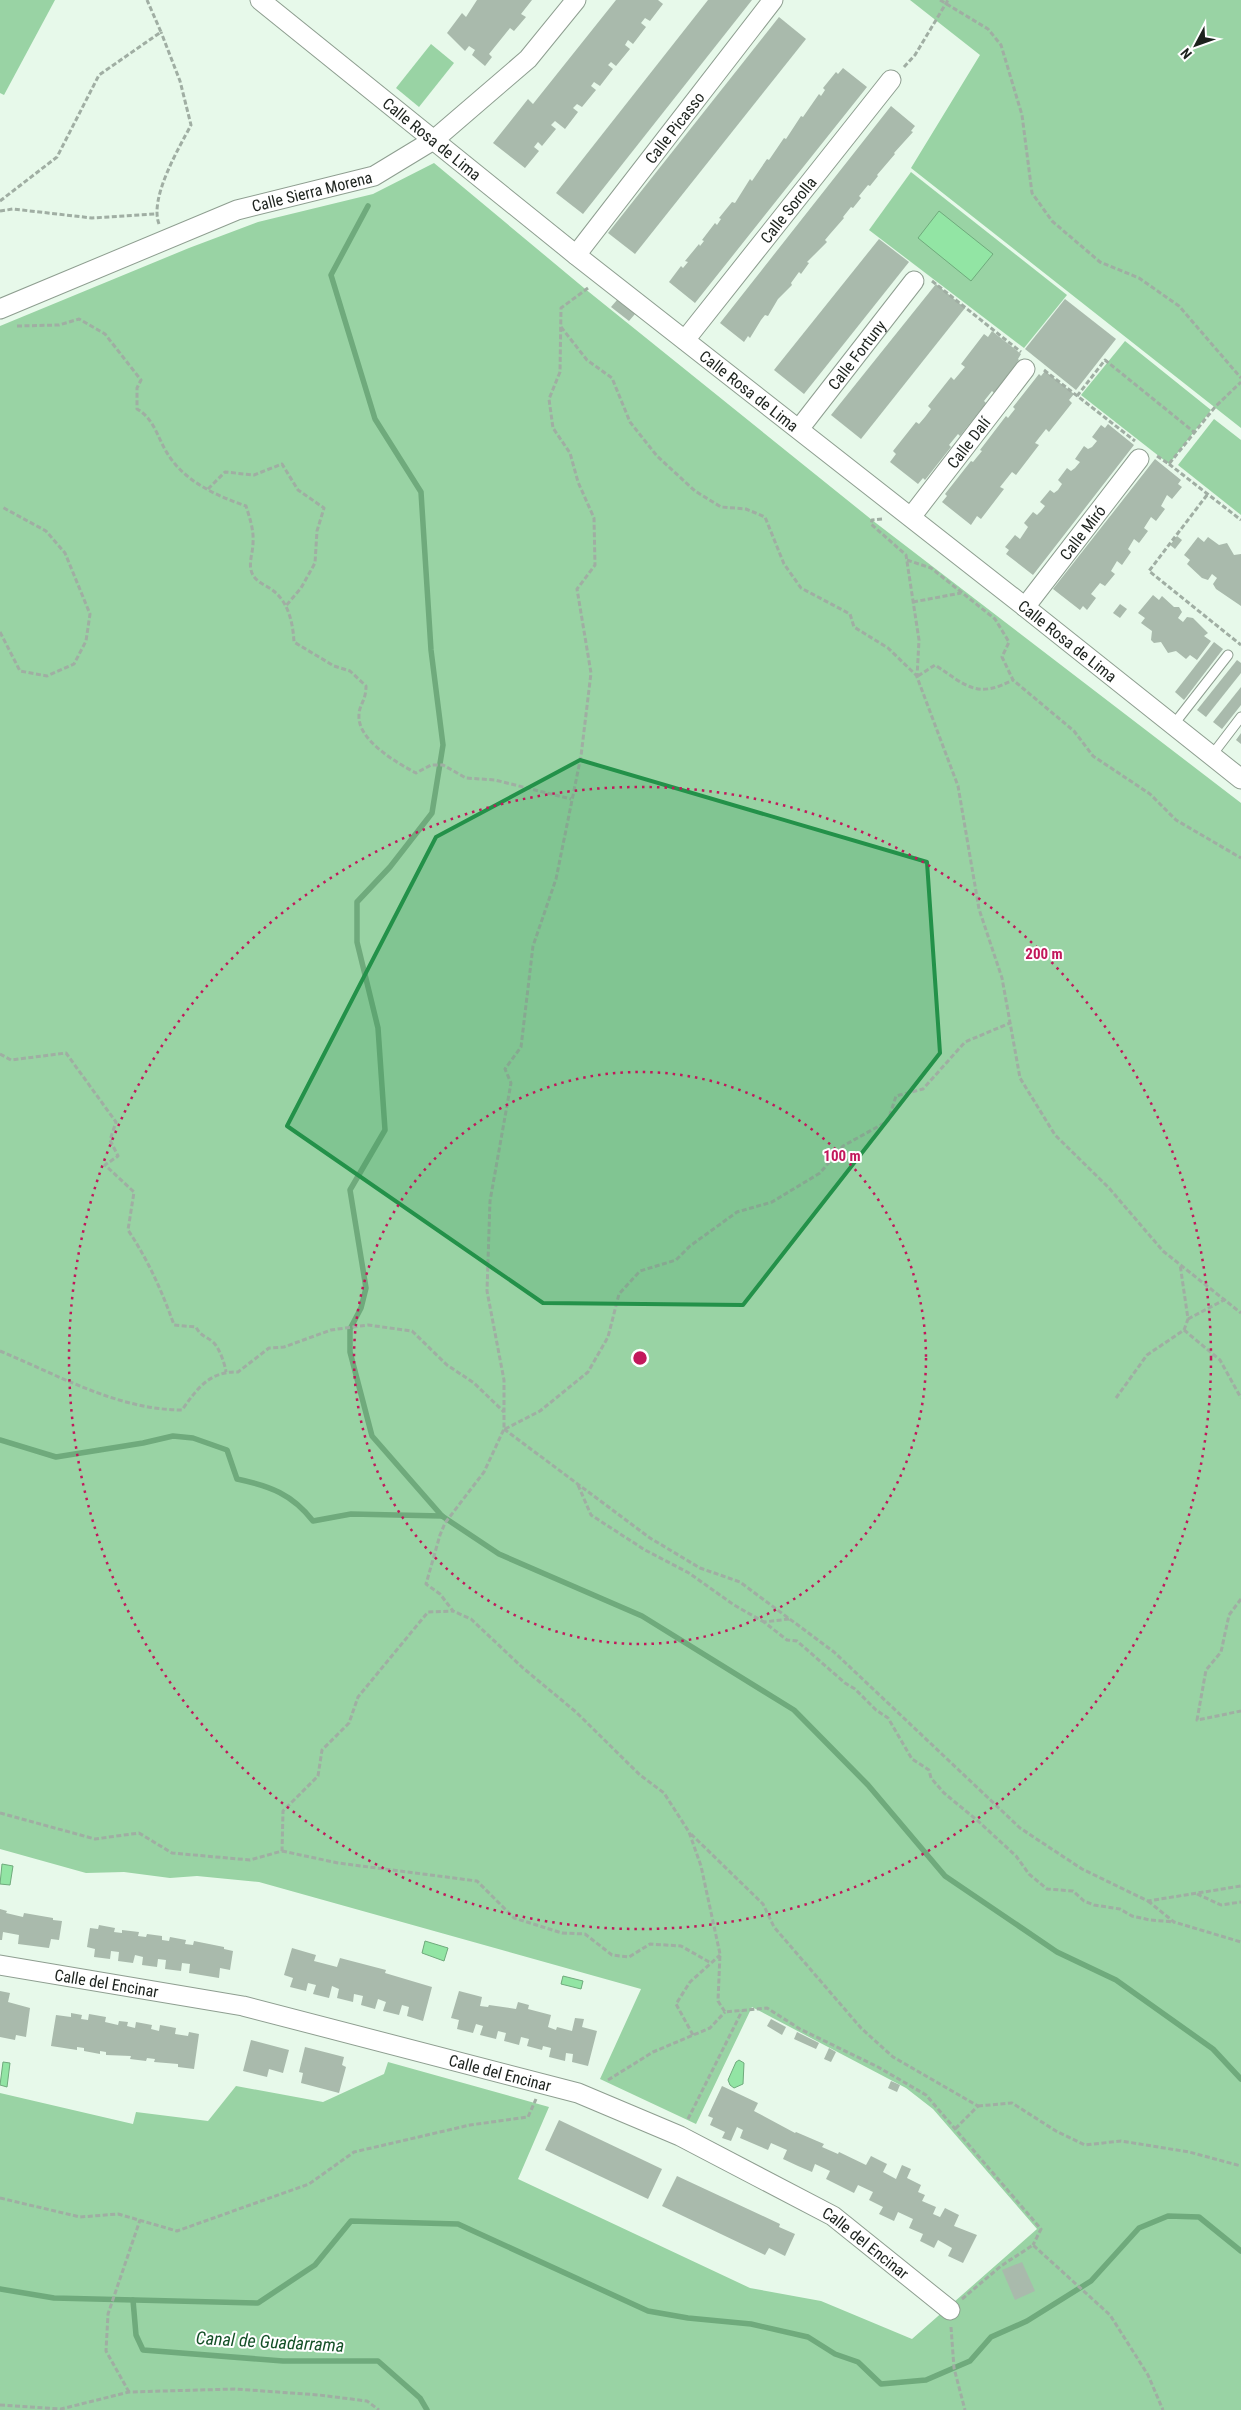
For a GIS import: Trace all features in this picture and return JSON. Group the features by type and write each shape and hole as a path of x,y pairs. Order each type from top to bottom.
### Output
{"street":[{"name":"Calle Rosa de Lima","path":"260,0 435,139 576,255 1174,724 1241,779"},
{"name":"Calle Sierra Morena","path":"0,309 237,210 374,176 435,139 528,59 576,0"},
{"name":"Calle Picasso","path":"576,255 773,0"},
{"name":"Calle Sorolla","path":"685,340 891,80"},
{"name":"Calle Fortuny","path":"799,429 914,281"},
{"name":"Calle Dalí","path":"911,517 1030,363"},
{"name":"Calle Miró","path":"1025,607 1143,452"},
{"name":"Calle del Encinar","path":"0,1965 243,2006 578,2093 680,2136 833,2216 950,2310"}],"lane":[{"path":"1174,724 1228,655"},
{"path":"1212,755 1241,717"}],"path":[{"path":"147,0 180,81 191,125 169,168 155,214 166,240"},
{"path":"940,0 947,2 988,29 1001,44 1022,115 1032,193 1052,221 1100,262 1139,278 1179,306 1241,378"},
{"path":"891,80 915,56 947,2"},
{"path":"0,201 57,157 99,75 161,32"},
{"path":"0,212 13,209 92,218 155,214"},
{"path":"914,281 921,272 1030,363 1077,396 1143,452 1169,464 1241,520"},
{"path":"452,1612 440,1594 426,1584 445,1523 484,1472 504,1429 504,1380 487,1291 490,1200 511,1083 505,1069 521,1047 533,946 556,879 580,756 591,673 577,589 595,565 594,518 578,482 570,453 553,428 549,399 560,372 561,308 586,290 600,274"},
{"path":"17,326 59,324 79,319 105,334 141,380 137,388 137,409 147,415 169,457 190,479 246,506 252,525 251,570 256,579 276,593 285,607 293,621 294,642 334,666 350,671 366,686 366,697 358,714 362,730 391,760 416,773 431,765 443,765 466,778 495,780 571,799"},
{"path":"561,326 587,360 612,378 630,422 657,456 695,491 720,507 746,509 764,517 784,564 801,588 850,614 854,627 888,648 917,677"},
{"path":"1077,396 1104,360 1194,432"},
{"path":"1169,464 1215,407 1241,382"},
{"path":"208,489 226,472 254,475 282,464 298,490 324,508 317,531 315,563 300,588 285,607"},
{"path":"1207,495 1149,571 1168,589 1241,645"},
{"path":"0,632 20,671 47,676 74,664 86,641 90,614 65,554 46,531 2,507"},
{"path":"911,517 872,520 871,524 906,555 918,640 917,677 958,786 979,909 1002,978 1020,1078 1055,1135 1109,1188 1163,1251 1241,1312"},
{"path":"907,560 931,568 995,619 1009,642 1002,657 1013,680 1074,731 1093,756 1150,794 1176,820 1241,858"},
{"path":"913,602 962,593"},
{"path":"917,677 935,665 970,689 994,690 1013,680"},
{"path":"504,1429 540,1411 588,1372 608,1337 619,1294 640,1271 676,1260 690,1246 737,1212 772,1202 820,1173 843,1146 888,1121 896,1096 923,1089 965,1042 1010,1023"},
{"path":"0,1054 11,1060 66,1054 116,1122 110,1140 118,1156 105,1166 134,1192 128,1230 143,1253 149,1270 159,1282 174,1325 196,1327 201,1336 214,1343 226,1372"},
{"path":"1116,1398 1147,1355 1184,1330 1188,1319 1180,1264"},
{"path":"1188,1319 1226,1299"},
{"path":"0,1351 46,1373 101,1394 160,1410 182,1410 200,1385 226,1372 238,1372 269,1348 284,1347 331,1330 368,1325 412,1331 447,1365 474,1383 504,1412"},
{"path":"1184,1330 1220,1360 1241,1398"},
{"path":"504,1429 650,1538 700,1568 740,1582 855,1671 1020,1828 1082,1869 1148,1901 1174,1922"},
{"path":"577,1483 592,1515 645,1550 689,1573 788,1640 797,1641 845,1683 855,1689 876,1710 888,1718 912,1759 929,1770 931,1778 944,1792 978,1821 1047,1889 1073,1891 1084,1901 1094,1905 1120,1909 1132,1916 1150,1920 1174,1922 1241,1942"},
{"path":"1241,1599 1229,1615 1221,1652 1206,1670 1198,1720 1241,1711"},
{"path":"282,1851 284,1811 318,1776 322,1750 349,1724 358,1697 428,1612 452,1612 471,1619 523,1668 576,1712 640,1775 664,1793 689,1832 762,1904 774,1926 861,2028 893,2057 978,2106 1012,2103 1056,2131 1085,2145 1121,2141 1188,2152 1241,2166"},
{"path":"764,1622 790,1619"},
{"path":"0,1814 95,1839 139,1833 172,1853 250,1860 282,1851 338,1863 477,1881 514,1918 562,1933 585,1934 612,1955 629,1957 650,1944 680,1946 711,1963"},
{"path":"689,1832 701,1866 720,1954 718,2001 724,2012"},
{"path":"1148,1901 1241,1886"},
{"path":"1195,1894 1221,1905 1241,1902"},
{"path":"693,2035 676,2004 690,1982 720,1954"},
{"path":"608,2080 653,2052 710,2028 724,2012 767,2008 800,2029 878,2066 926,2095 1041,2229 1033,2245 1001,2266 950,2310 954,2368 965,2410"},
{"path":"680,2136 742,2010"},
{"path":"0,2198 80,2217 118,2214 177,2231 309,2184 354,2152 470,2125 528,2117 543,2083"},
{"path":"955,2129 978,2106"},
{"path":"130,2392 106,2352 108,2314 140,2220"},
{"path":"1033,2245 1110,2315 1148,2375 1163,2410"},
{"path":"0,2405 61,2410 130,2392 235,2389 309,2394 367,2401 379,2410"}],"highlighted area":[{"path":"580,760 927,862 940,1053 743,1305 543,1303 287,1126 436,837"}],"shaded area":[{"path":"0,0 55,0 4,95 0,93"},
{"path":"910,0 1241,0 1241,428 911,168 980,55"},
{"path":"431,44 454,63 419,107 396,88"},
{"path":"434,163 584,288 872,520 1241,803 1241,2410 0,2410 0,2093 133,2124 136,2112 208,2121 236,2086 323,2102 384,2074 388,2062 549,2107 518,2179 750,2288 821,2301 912,2339 1037,2229 933,2109 906,2088 752,2007 696,2124 600,2079 641,1989 259,1882 197,1876 170,1878 124,1872 86,1873 0,1849 0,326 189,248 258,222 373,194"},
{"path":"911,172 1067,295 1024,348 869,230"},
{"path":"939,211 993,254 971,281 918,238"},
{"path":"1125,341 1211,410 1169,464 1081,395"},
{"path":"1214,419 1241,440 1241,515 1178,465"},
{"path":"2,1864 13,1866 10,1885 0,1884"},
{"path":"425,1941 448,1948 444,1961 422,1953"},
{"path":"563,1976 583,1981 581,1989 561,1984"},
{"path":"739,2060 744,2063 743,2084 734,2088 728,2080 736,2062"},
{"path":"3,2062 10,2063 7,2087 0,2085"}],"building":[{"path":"477,0 532,0 521,14 526,17 514,31 510,28 489,54 492,57 485,66 472,55 475,50 469,46 465,51 447,33 462,13 466,17"},
{"path":"616,0 658,0 663,4 650,21 645,18 641,23 646,27 633,44 628,40 625,45 630,49 616,66 611,62 608,65 613,69 600,86 594,82 591,86 596,90 582,107 577,104 573,108 578,112 565,129 555,121 551,125 556,129 542,146 538,142 534,147 539,151 525,168 493,143 528,99 533,104"},
{"path":"708,0 752,0 583,214 556,193"},
{"path":"779,17 806,39 635,254 608,233"},
{"path":"843,68 867,87 695,303 669,282 681,266 683,268 688,262 685,261 699,244 700,246 704,241 702,240 715,223 717,225 721,219 719,218 732,202 735,203 750,179 752,181 784,138 786,139 801,116 803,117 819,94 821,96 825,90 823,88 836,72 838,74"},
{"path":"891,106 915,126 911,131 913,132 894,153 870,186 868,185 859,196 861,198 853,208 851,207 825,240 827,242 807,262 809,263 801,274 799,272 791,283 792,285 778,299 768,316 765,315 750,338 748,336 744,342 720,323"},
{"path":"879,239 909,262 804,394 774,370"},
{"path":"936,284 965,308 861,439 831,415"},
{"path":"1065,299 1116,339 1076,390 1025,349"},
{"path":"617,300 635,314 629,321 611,307"},
{"path":"992,331 1021,354 1019,360 994,393 992,391 984,401 986,403 960,436 958,434 949,445 951,447 925,480 923,478 918,484 890,462 896,454 893,451 916,422 919,424 925,417 931,409 928,406 951,377 954,380 965,367 961,364 984,334 988,337"},
{"path":"1045,371 1074,394 1069,400 1072,403 1049,432 1046,429 1035,443 1039,445 1016,475 1012,472 1000,487 1004,489 981,519 977,516 971,525 942,502 947,496 945,494 971,461 973,462 982,451 980,450 1006,416 1008,418 1015,409 1013,407 1039,374 1041,376"},
{"path":"1108,424 1134,445 1033,575 1006,554 1009,550 1005,547 1015,535 1020,539 1028,527 1024,523 1033,512 1037,515 1045,506 1040,502 1050,490 1054,493 1058,490 1062,484 1058,480 1067,468 1071,471 1075,468 1080,462 1075,459 1084,446 1088,449 1092,447 1097,441 1092,437 1101,425 1105,428"},
{"path":"1155,459 1181,480 1178,484 1182,487 1172,499 1167,495 1161,506 1165,509 1156,521 1151,517 1144,528 1148,531 1139,543 1134,539 1128,549 1131,552 1122,565 1117,561 1111,571 1115,574 1105,586 1100,583 1091,594 1096,598 1087,610 1083,606 1080,610 1053,589"},
{"path":"1177,536 1182,540 1175,549 1170,545"},
{"path":"1198,537 1204,542 1208,537 1219,545 1227,543 1234,555 1241,554 1241,606 1216,589 1213,584 1217,578 1212,574 1208,580 1202,578 1187,564 1190,560 1184,555"},
{"path":"1153,595 1159,600 1162,596 1174,607 1179,607 1182,612 1178,618 1183,622 1187,617 1193,618 1208,633 1204,636 1211,641 1197,660 1190,655 1186,659 1176,651 1168,653 1161,642 1154,643 1151,640 1152,631 1141,623 1145,618 1138,613"},
{"path":"1120,604 1127,609 1120,618 1113,613"},
{"path":"1214,642 1223,649 1184,700 1175,692"},
{"path":"1237,660 1241,663 1241,673 1206,717 1197,710"},
{"path":"1241,687 1241,705 1222,729 1213,722"},
{"path":"1241,733 1241,744 1236,740"},
{"path":"0,1909 7,1911 6,1913 23,1917 24,1913 62,1921 59,1940 51,1939 49,1948 18,1944 19,1935 3,1932 2,1940 0,1940"},
{"path":"99,1925 115,1928 114,1932 122,1933 122,1930 139,1932 138,1936 146,1937 147,1934 162,1936 162,1940 169,1941 170,1937 186,1940 185,1944 193,1945 194,1941 224,1947 224,1949 233,1951 230,1970 220,1968 219,1978 189,1973 190,1964 182,1963 181,1971 165,1969 166,1960 158,1959 157,1967 142,1965 143,1957 135,1955 133,1963 118,1961 119,1952 111,1951 110,1959 94,1957 95,1949 87,1947 90,1928 98,1929"},
{"path":"292,1948 316,1955 314,1961 337,1967 340,1958 386,1970 385,1973 432,1987 423,2021 407,2016 409,2007 402,2005 399,2015 383,2011 386,2002 378,1999 375,2009 361,2005 363,1996 354,1994 353,2002 337,1998 339,1989 332,1986 329,1998 313,1994 316,1985 308,1983 306,1991 290,1987 293,1978 284,1975"},
{"path":"0,1991 10,1993 8,2002 30,2008 26,2037 16,2035 15,2040 0,2037"},
{"path":"459,1991 482,1997 480,2006 488,2007 489,2005 516,2009 518,2002 529,2005 528,2009 551,2015 548,2027 556,2030 557,2027 572,2031 575,2018 584,2019 582,2027 597,2031 588,2066 572,2062 573,2054 566,2053 565,2061 549,2057 551,2048 543,2046 542,2050 527,2046 529,2039 521,2037 519,2045 504,2041 506,2033 498,2031 496,2039 480,2035 483,2026 476,2024 473,2033 457,2029 459,2020 451,2018"},
{"path":"71,2013 82,2015 81,2019 88,2020 89,2014 106,2017 105,2022 118,2025 119,2021 128,2022 127,2026 135,2028 136,2022 152,2025 151,2029 159,2031 160,2025 176,2028 175,2034 188,2036 189,2032 199,2034 194,2069 178,2067 178,2064 154,2062 155,2059 147,2058 146,2061 130,2059 131,2056 106,2055 106,2052 100,2051 100,2054 84,2051 84,2048 77,2047 77,2050 51,2046 56,2015 71,2017"},
{"path":"771,2019 786,2027 782,2035 767,2026"},
{"path":"797,2032 819,2043 816,2049 794,2039"},
{"path":"251,2040 289,2050 283,2073 269,2069 267,2077 243,2071"},
{"path":"305,2047 344,2057 342,2065 346,2067 339,2093 301,2083 303,2073 299,2072"},
{"path":"829,2048 836,2052 831,2062 824,2059"},
{"path":"891,2081 900,2085 897,2092 888,2088"},
{"path":"722,2086 758,2103 754,2111 795,2133 824,2144 822,2147 838,2154 839,2152 866,2165 871,2156 887,2164 883,2172 896,2179 902,2165 911,2169 907,2178 921,2185 918,2192 925,2195 922,2201 936,2207 933,2214 940,2217 945,2208 959,2215 954,2226 977,2235 963,2263 948,2256 952,2248 938,2240 934,2248 920,2241 923,2234 909,2228 913,2219 898,2212 894,2221 879,2214 883,2207 869,2200 873,2192 858,2185 854,2193 826,2179 830,2171 815,2164 812,2172 783,2159 787,2150 771,2143 768,2150 740,2138 743,2130 737,2127 731,2141 722,2138 725,2132 710,2125 713,2118 708,2116"},
{"path":"559,2120 662,2169 648,2199 545,2150"},
{"path":"677,2176 780,2224 779,2227 795,2234 785,2256 769,2248 765,2255 662,2206"},
{"path":"1022,2262 1035,2291 1015,2300 1002,2270"}],"waterway":[{"path":"368,206 331,275 375,419 421,492 431,650 443,745 432,813 390,867 357,902 357,942 378,1028 385,1130 350,1190 366,1288 361,1308 350,1329 350,1352 372,1436 442,1516 499,1554 642,1616 794,1710 868,1785 945,1876 1057,1952 1116,1980 1213,2049 1241,2079"},
{"path":"0,1440 56,1457 143,1443 173,1436 193,1438 227,1450 237,1479 280,1492 297,1504 313,1521 351,1514 442,1516"},
{"path":"0,2289 54,2298 258,2303 315,2265 351,2221 458,2224 648,2311 688,2318 751,2324 808,2337 835,2354 858,2362 881,2384 926,2380 970,2361 991,2337 1027,2321 1091,2281 1139,2228 1168,2216 1199,2217 1241,2251"},
{"name":"Canal de Guadarrama","path":"133,2300 136,2335 143,2350 283,2361 378,2361 420,2398 427,2410"}]}
